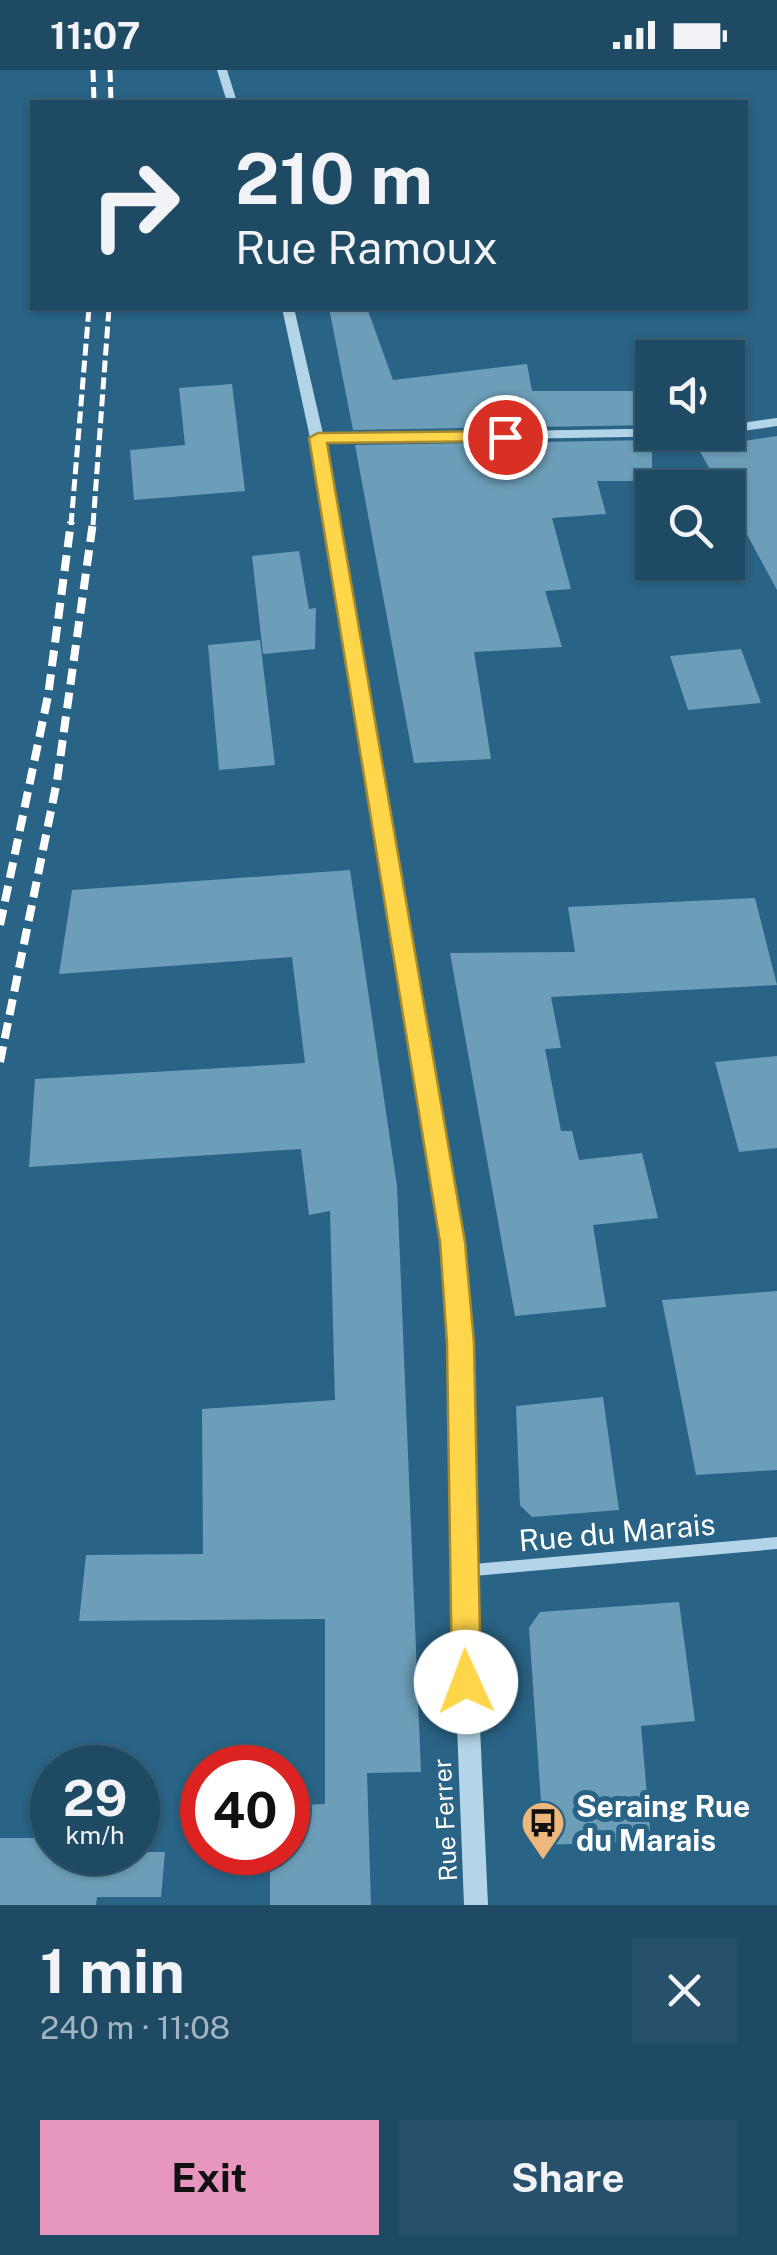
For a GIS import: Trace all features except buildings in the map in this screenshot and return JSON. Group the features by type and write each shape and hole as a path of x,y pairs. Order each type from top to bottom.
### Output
{"street":[{"path":"222,70 231,100"},
{"name":"Rue Ferrer","path":"288,310 318,438 452,1242 462,1411 462,1571 476,1905"},
{"path":"745,427 777,422"},
{"path":"318,438 635,433"},
{"name":"Rue du Marais","path":"462,1571 777,1543"}],"railway":[{"path":"93,70 94,100"},
{"path":"110,70 111,100"},
{"path":"71,525 89,310"},
{"path":"93,525 109,310"},
{"path":"0,925 48,696 71,522"},
{"path":"0,1062 57,781 93,522"}],"place":[{"name":"Seraing Rue du Marais","path":"543,1861"}],"route":[{"path":"466,1682 460,1343 446,1191 318,438 505,437"}]}
